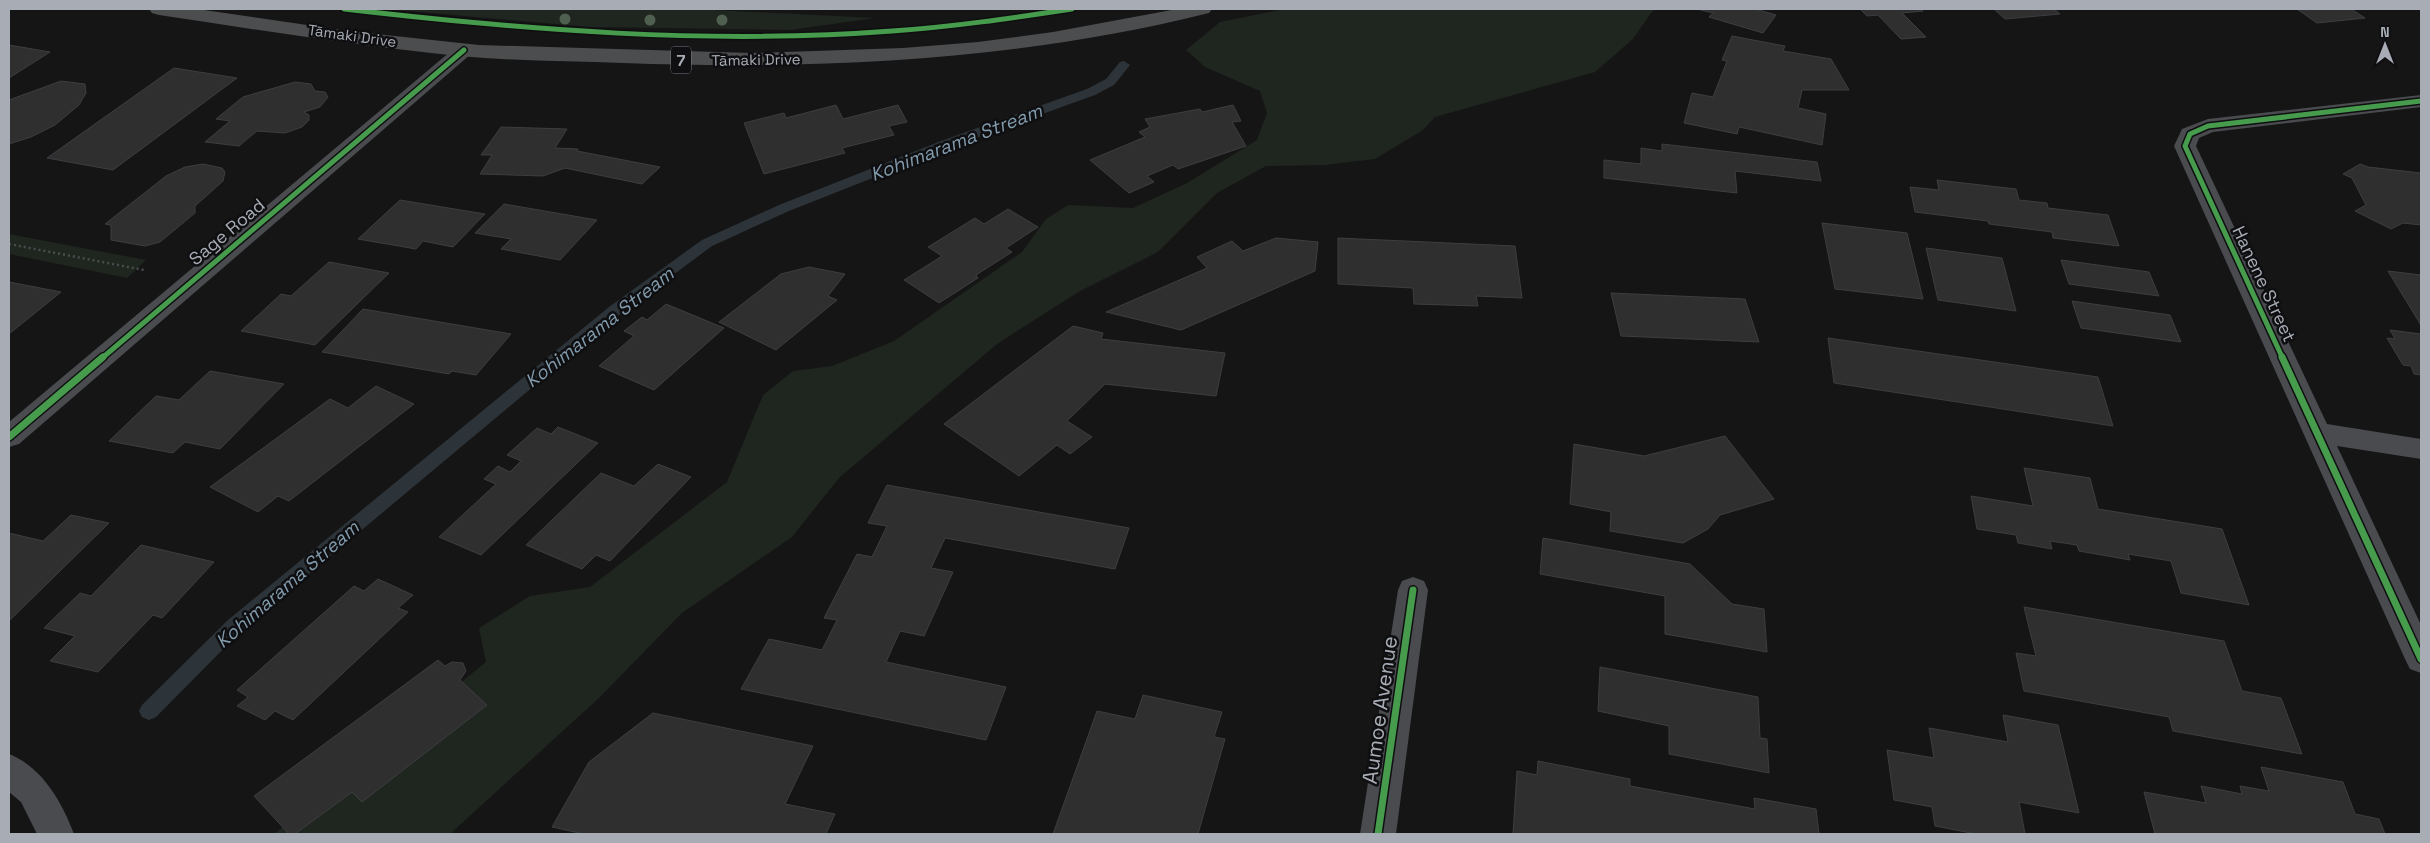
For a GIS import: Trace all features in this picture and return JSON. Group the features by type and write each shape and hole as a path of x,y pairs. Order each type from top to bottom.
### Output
{"main road":[{"name":"Tāmaki Drive","path":"159,9 464,50 703,61 865,57 1064,38 1140,24 1202,9"}],"street":[{"name":"Sage Road","path":"9,437 464,50"},
{"name":"Hanene Street","path":"2421,101 2208,126 2190,134 2185,146 2421,659"},
{"path":"2316,433 2421,449"},
{"name":"Aumoe Avenue","path":"1378,834 1414,590"},
{"path":"9,770 34,791 56,834"}],"path":[{"path":"9,244 194,280"}],"shaded area":[{"path":"386,9 694,9 876,18 790,30 591,27"},
{"path":"1285,9 1654,9 1633,39 1595,72 1435,117 1423,130 1375,159 1325,165 1266,166 1217,193 1158,252 1080,291 997,344 839,478 792,537 682,613 599,698 450,834 274,834 486,662 479,628 530,596 590,587 727,482 763,395 793,371 832,366 894,341 1022,252 1046,219 1068,205 1133,208 1187,183 1257,140 1267,113 1260,91 1205,67 1186,50 1220,22"},
{"path":"9,234 146,260 127,278 9,254"}],"building":[{"path":"1697,9 1755,9 1776,15 1763,33 1709,17 1713,13"},
{"path":"1860,9 1920,9 1923,11 1902,13 1926,37 1901,39 1878,15 1867,16"},
{"path":"1994,9 2054,9 2060,14 2005,19"},
{"path":"2297,9 2351,9 2365,18 2317,23"},
{"path":"1732,36 1785,46 1783,51 1831,59 1849,90 1802,90 1798,108 1826,114 1822,145 1739,127 1737,134 1684,123 1692,93 1713,97 1727,61 1722,60"},
{"path":"9,45 50,52 9,78"},
{"path":"174,68 237,78 113,170 47,158"},
{"path":"61,81 85,84 86,93 79,105 55,125 31,137 9,144 9,100"},
{"path":"295,82 311,84 315,91 325,92 328,97 320,107 304,112 309,115 309,120 302,127 285,133 257,131 239,146 205,142 230,121 216,119 243,97"},
{"path":"836,105 843,119 898,105 907,122 889,126 894,135 842,148 845,153 764,174 744,123 784,113 786,118"},
{"path":"1233,105 1241,121 1232,122 1246,146 1178,169 1173,165 1147,176 1154,182 1129,193 1090,160 1145,137 1139,132 1150,127 1145,119 1200,109 1202,112"},
{"path":"501,127 567,129 555,148 578,149 577,151 660,167 642,184 565,168 543,176 480,174 492,155 481,155"},
{"path":"1662,144 1817,162 1821,181 1735,171 1737,193 1604,178 1604,160 1641,164 1641,148 1662,151"},
{"path":"203,164 222,168 225,172 223,181 195,206 195,213 160,242 145,246 111,240 111,225 105,224 166,176 185,167"},
{"path":"2360,164 2368,167 2421,173 2421,225 2403,223 2391,229 2355,211 2366,205 2352,178 2343,174"},
{"path":"1937,180 2016,189 2019,200 2047,203 2048,208 2108,215 2119,246 2053,238 2052,232 1989,224 1988,221 1915,212 1910,187 1939,190"},
{"path":"400,200 485,214 453,247 423,241 416,249 358,239"},
{"path":"504,204 597,220 560,260 501,249 511,239 475,233"},
{"path":"1008,209 1038,227 1006,248 1012,252 976,275 978,278 939,303 904,280 942,256 928,247 975,218 984,224"},
{"path":"1822,223 1907,233 1923,299 1835,289"},
{"path":"1276,238 1318,242 1315,271 1181,330 1106,312 1207,268 1197,257 1232,241 1243,251"},
{"path":"1338,238 1515,246 1522,298 1476,296 1478,306 1414,304 1413,288 1338,284"},
{"path":"1926,248 2002,258 2016,311 1938,300"},
{"path":"2061,260 2149,272 2159,296 2069,284"},
{"path":"329,262 389,273 315,345 241,331 281,294 291,296"},
{"path":"809,267 845,274 828,296 837,300 776,350 719,322 781,274"},
{"path":"2388,271 2421,275 2421,326 2419,322"},
{"path":"9,282 61,292 9,334"},
{"path":"1611,293 1745,299 1759,342 1621,336"},
{"path":"2072,301 2170,315 2181,342 2081,328"},
{"path":"666,304 724,328 654,390 599,366 634,336 624,331 642,317 647,320"},
{"path":"363,309 511,334 476,375 452,371 449,374 322,352"},
{"path":"1073,326 1103,333 1101,339 1225,353 1216,396 1105,384 1067,421 1092,437 1070,454 1057,445 1019,476 944,424"},
{"path":"2390,330 2421,334 2421,375 2414,374 2411,366 2403,365 2387,338 2395,339"},
{"path":"1828,338 2098,377 2113,426 1834,383"},
{"path":"210,371 284,384 220,449 185,442 173,453 109,441 156,396 179,400"},
{"path":"376,386 414,404 289,501 278,496 258,512 210,487 330,399 348,408"},
{"path":"558,427 598,443 481,555 439,537 496,484 484,479 498,466 510,472 521,461 507,455 537,428 551,434"},
{"path":"1725,436 1774,499 1720,515 1708,529 1683,543 1610,531 1611,512 1570,504 1574,444 1644,456"},
{"path":"658,464 691,477 610,561 596,555 582,569 526,545 601,473 634,486"},
{"path":"2024,468 2090,478 2098,509 2222,529 2249,605 2181,593 2171,561 2128,554 2130,560 2079,551 2077,545 2050,541 2052,549 2018,543 2016,535 1977,529 1971,496 2033,506"},
{"path":"887,485 1129,528 1115,569 945,538 931,568 953,572 924,636 900,631 886,662 1006,687 986,740 741,689 769,639 822,650 837,620 824,618 857,554 872,557 887,526 868,523"},
{"path":"71,515 109,523 9,621 9,533 43,541"},
{"path":"1543,538 1690,564 1732,604 1764,609 1767,652 1665,634 1665,596 1540,574"},
{"path":"141,545 214,562 162,618 153,615 98,672 50,661 75,636 44,628 80,593 91,596"},
{"path":"378,579 413,595 398,608 408,612 293,720 275,711 265,720 237,706 248,697 237,690 354,586 364,591"},
{"path":"2024,607 2224,641 2242,691 2281,698 2302,754 2173,731 2169,717 2024,691 2016,653 2036,656"},
{"path":"438,660 445,666 452,662 463,663 466,671 460,680 487,705 362,802 352,792 295,834 289,834 254,796"},
{"path":"1600,667 1758,697 1760,738 1767,739 1769,773 1669,754 1669,726 1598,711"},
{"path":"1143,695 1222,712 1214,737 1225,739 1198,834 1053,834 1097,711 1135,719"},
{"path":"653,713 813,746 785,804 835,814 826,834 584,834 552,827 589,762"},
{"path":"2003,715 2058,725 2079,813 2019,802 2025,834 1976,834 1935,826 1932,807 1894,800 1887,750 1934,758 1929,728 2008,742"},
{"path":"1538,761 1630,779 1630,786 1755,809 1754,798 1816,809 1819,834 1513,834 1517,771 1537,775"},
{"path":"2261,767 2343,782 2355,814 2379,819 2385,834 2155,834 2144,792 2206,803 2201,786 2242,794 2240,786 2269,791"}],"waterway":[{"name":"Kohimarama Stream","path":"149,711 235,625 614,311 707,243 784,208 946,144 1091,92 1110,82 1124,65"}],"cycle path":[{"path":"344,9 525,28 617,34 708,36 800,36 891,31 982,23 1072,9"},
{"path":"9,437 464,50"},
{"path":"2421,101 2208,126 2190,134 2185,146 2421,659"},
{"path":"1378,834 1413,590"}]}
